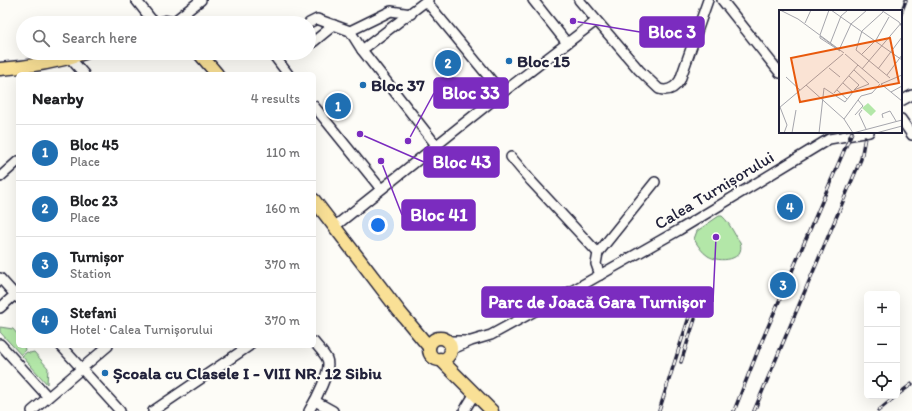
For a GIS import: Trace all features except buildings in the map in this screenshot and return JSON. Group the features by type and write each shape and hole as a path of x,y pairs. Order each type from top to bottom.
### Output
{"main road":[{"path":"0,69 32,66 60,60"},
{"path":"205,60 215,72"},
{"path":"316,203 409,324 442,349 454,373 475,397 492,411"}],"street":[{"path":"136,0 149,16"},
{"path":"180,16 201,0"},
{"path":"533,0 567,43"},
{"path":"579,0 639,70 659,89 666,90 672,88 680,80 708,0"},
{"path":"722,0 779,72"},
{"path":"362,50 427,1 502,93"},
{"path":"350,31 391,11 411,14"},
{"path":"316,19 334,24 350,31 362,50 436,145"},
{"path":"334,227 502,93 596,21"},
{"path":"316,40 334,24"},
{"path":"72,60 82,72"},
{"path":"277,60 286,72"},
{"path":"902,100 912,95"},
{"path":"316,108 381,189"},
{"path":"902,121 912,135"},
{"name":"Calea Turnișorului","path":"442,349 491,335 600,275 724,204 826,136 833,138 863,133"},
{"path":"511,157 531,181 598,253 596,264 600,275"},
{"path":"0,177 16,163"},
{"name":"Calea Turnișorului","path":"598,253 655,182"},
{"path":"0,278 16,294"},
{"path":"0,308 16,296"},
{"path":"0,344 48,397"},
{"path":"309,411 315,401 326,374 328,363 327,358 316,344"},
{"path":"63,348 120,411"},
{"path":"32,411 106,348"},
{"path":"153,411 246,348"},
{"path":"464,411 480,393 499,411"},
{"path":"315,401 333,411"}],"green space":[{"path":"719,216 722,216 728,223 740,242 741,248 735,257 725,260 708,256 700,249 694,239 697,231"},
{"path":"0,327 13,329 16,333 16,348 24,348 25,350 21,355 0,332"},
{"path":"27,352 34,352 48,368 47,384 22,356"}],"railway":[{"path":"902,10 906,0"},
{"path":"734,411 761,343 852,133"},
{"path":"754,411 861,159 865,137"},
{"path":"659,411 689,317"},
{"path":"681,362 695,319"},
{"path":"900,393 912,384"},
{"path":"878,411 892,399"}],"place":[{"name":"Bloc 3","path":"573,21"},
{"name":"Bloc 15","path":"509,61"},
{"name":"Bloc 23","path":"448,63"},
{"name":"Bloc 37","path":"363,85"},
{"name":"Bloc 45","path":"338,106"},
{"name":"Bloc 43","path":"360,134"},
{"name":"Bloc 33","path":"408,141"},
{"name":"Bloc 41","path":"381,161"},
{"name":"Stefani","path":"790,207"},
{"name":"Parc de Joacă Gara Turnișor","path":"716,237"},
{"name":"Turnișor","path":"783,285"},
{"name":"Școala cu Clasele I - VIII NR. 12 Sibiu","path":"105,373"}]}
